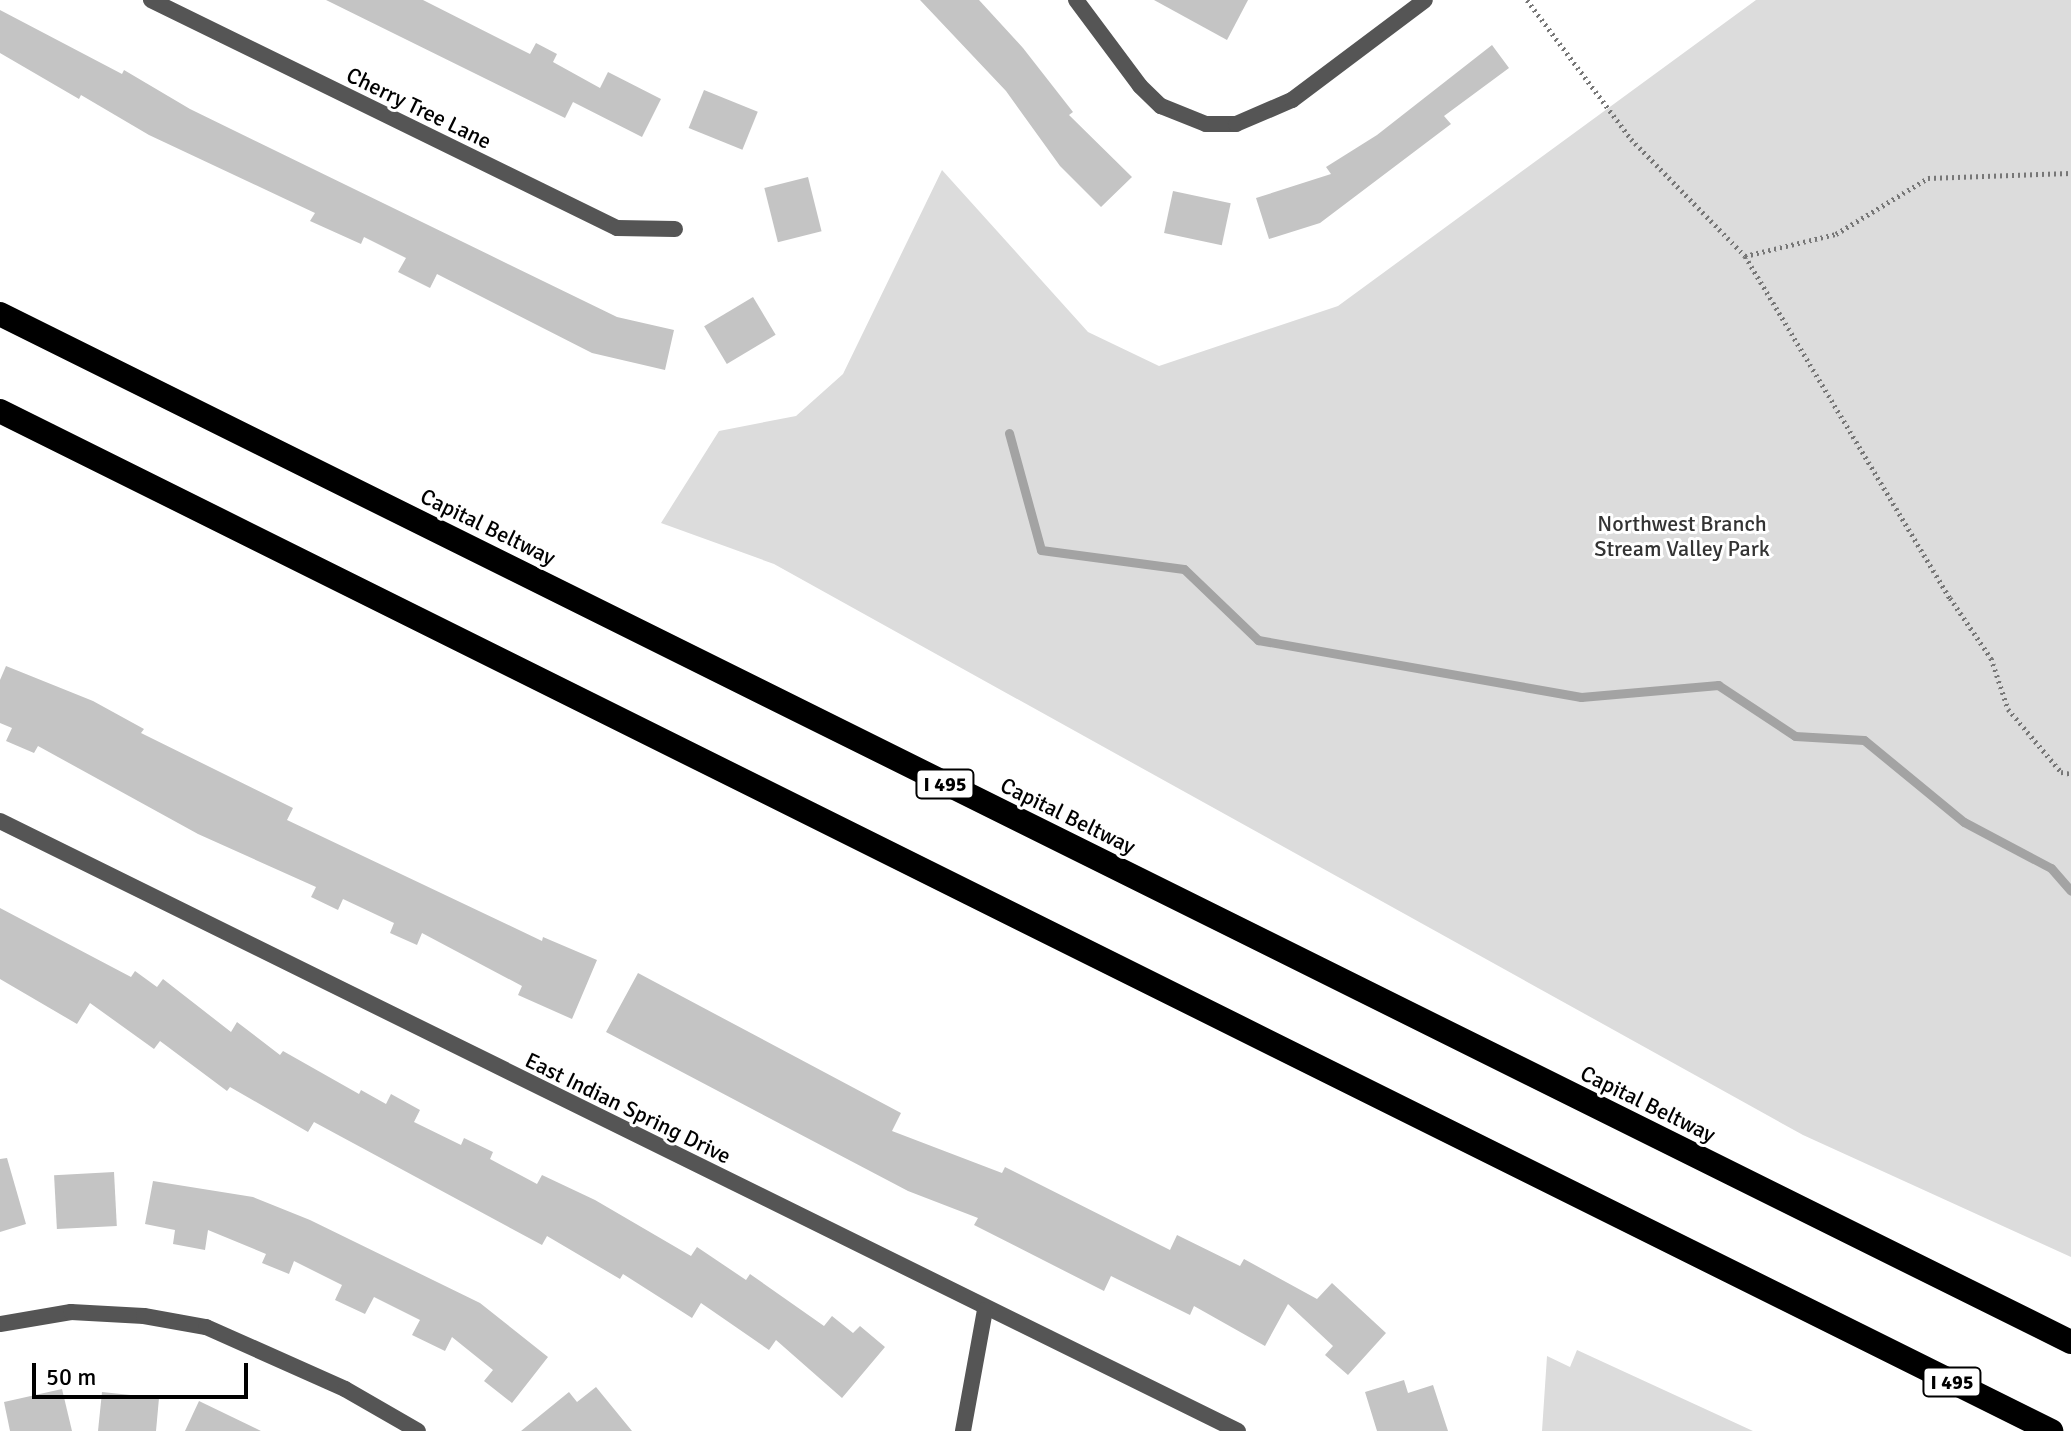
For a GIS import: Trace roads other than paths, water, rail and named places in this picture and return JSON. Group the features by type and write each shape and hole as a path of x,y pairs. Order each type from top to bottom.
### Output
{"highway":[{"name":"Capital Beltway","path":"0,314 2071,1342"},
{"name":"I 495","path":"0,411 2051,1431"}],"street":[{"name":"Cherry Tree Lane","path":"151,0 617,228 675,229"},
{"path":"1076,0 1140,86 1161,106 1206,124 1236,124 1292,100 1425,0"},
{"name":"East Indian Spring Drive","path":"0,821 985,1310 1238,1431"},
{"path":"963,1431 985,1310"},
{"path":"0,1324 71,1312 144,1316 206,1327 345,1389 418,1431"}],"waterway":[{"path":"1009,433 1041,550 1184,569 1258,640 1581,697 1718,685 1795,736 1864,740 1964,822 2051,868 2071,891"}],"park label":[{"name":"Northwest Branch Stream Valley Park","path":"1682,536"}]}
